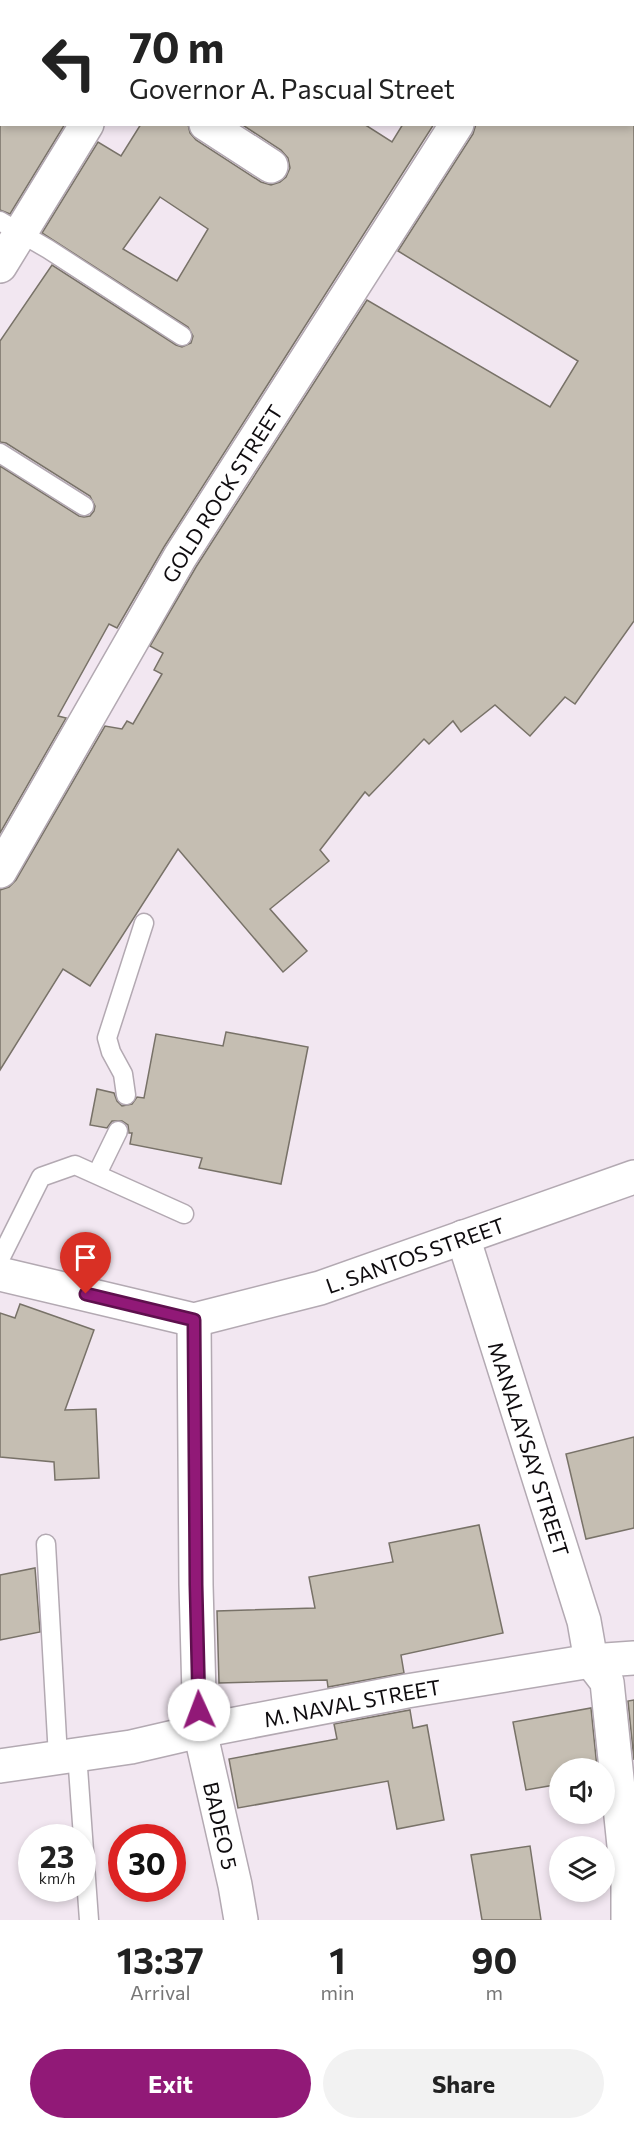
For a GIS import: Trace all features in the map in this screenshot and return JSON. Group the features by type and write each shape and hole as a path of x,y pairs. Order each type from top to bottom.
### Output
{"street":[{"path":"0,266 10,227 86,126"},
{"path":"209,126 271,166"},
{"name":"GOLD ROCK STREET","path":"0,871 180,557 456,126"},
{"name":"L. SANTOS STREET","path":"194,1320 320,1288 634,1177"},
{"name":"MANALAYSAY STREET","path":"463,1237 584,1621 591,1661"},
{"path":"0,1274 194,1320"},
{"name":"BADEO 5","path":"194,1320 196,1585 200,1731 236,1885 241,1920"},
{"name":"M. NAVAL STREET","path":"0,1766 131,1747 200,1731 407,1691 591,1661 634,1658"},
{"path":"591,1661 607,1682 628,1884 628,1920"}],"lane":[{"path":"10,227 182,336"},
{"path":"0,453 84,506"},
{"path":"126,1095 123,1074 111,1052 107,1038 144,923"},
{"path":"97,1174 118,1131"},
{"path":"0,1259 40,1177 75,1165 184,1214"},
{"path":"46,1544 68,1756 89,1920"}],"building":[{"path":"0,126 64,126 10,214 0,210"},
{"path":"140,126 188,126 190,133 196,140 261,182 271,185 286,177 290,168 288,158 281,150 244,126 367,126 392,142 402,126 433,126 164,547 117,628 109,624 58,716 66,718 0,833 0,466 79,516 90,516 95,506 90,496 6,443 0,442 0,341 52,265 176,345 182,347 191,343 193,336 188,327 42,233 98,142 121,156","holes":["160,197 208,229 177,281 123,249"]},
{"path":"475,126 634,126 634,621 575,704 565,697 530,736 495,705 461,732 453,721 429,744 424,739 369,796 365,792 320,850 329,861 270,909 307,951 283,972 178,849 90,986 63,969 0,1070 0,890 9,887 16,880 105,726 122,729 127,721 133,724 162,674 154,670 163,653 150,646 196,567 367,300 550,407 578,361 398,251 473,134"},
{"path":"226,1032 308,1047 281,1184 199,1168 202,1158 130,1144 132,1133 129,1133 128,1125 122,1121 112,1121 107,1128 90,1125 97,1089 114,1093 122,1106 132,1104 137,1097 144,1098 156,1034 223,1046"},
{"path":"20,1304 94,1330 65,1410 96,1409 99,1478 55,1480 54,1462 0,1457 0,1313 15,1318"},
{"path":"634,1437 634,1528 586,1539 566,1454"},
{"path":"479,1525 503,1633 401,1655 404,1673 328,1687 327,1680 219,1683 217,1611 315,1608 309,1577 393,1562 389,1543"},
{"path":"35,1568 40,1632 0,1640 0,1575"},
{"path":"634,1700 634,1760 628,1701"},
{"path":"591,1708 596,1758 549,1758 549,1786 526,1790 513,1722"},
{"path":"410,1710 413,1728 427,1725 444,1820 397,1829 388,1781 238,1808 229,1759 337,1739 334,1724"},
{"path":"530,1846 541,1920 482,1920 471,1855"}],"route":[{"path":"86,1294 194,1320 199,1710"}]}
